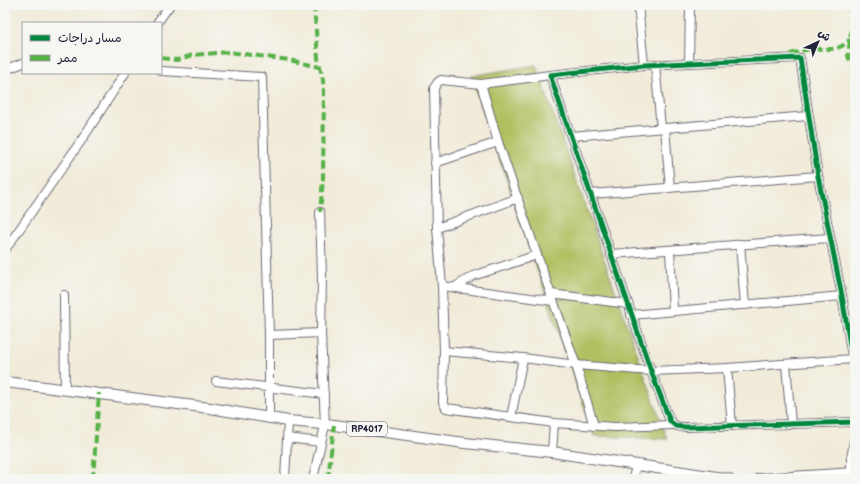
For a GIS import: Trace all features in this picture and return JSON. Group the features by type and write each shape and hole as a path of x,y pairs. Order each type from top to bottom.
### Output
{"main road":[{"name":"RP4017","path":"5,382 210,408 269,418 334,425 465,443 552,452 729,479"},
{"path":"759,479 853,473"}],"street":[{"path":"158,22 170,5"},
{"path":"638,5 644,65"},
{"path":"689,63 690,5"},
{"path":"444,351 650,371 786,364 854,363 818,176 800,58 655,64 481,84 441,80 436,85 434,91 437,228 442,286 444,351 442,402 446,408 554,423 594,426 616,427 673,425 683,427 855,422"},
{"path":"5,70 22,63"},
{"path":"655,64 670,188"},
{"path":"162,71 262,77 269,335 269,418"},
{"path":"5,250 83,138 124,74"},
{"path":"550,75 650,371 673,425"},
{"path":"481,84 498,142 576,365 594,426"},
{"path":"571,136 808,116"},
{"path":"435,163 498,142"},
{"path":"591,194 818,176"},
{"path":"437,228 518,198"},
{"path":"313,479 325,425 321,333 322,277 320,212"},
{"path":"611,254 830,238"},
{"path":"740,244 745,305"},
{"path":"670,250 673,311"},
{"path":"454,287 473,276 537,255"},
{"path":"442,286 552,298 628,304"},
{"path":"64,295 65,390"},
{"path":"631,315 842,296"},
{"path":"269,335 321,333"},
{"path":"511,417 523,358"},
{"path":"786,364 791,424"},
{"path":"727,368 732,426"},
{"path":"216,381 324,394"},
{"path":"285,479 288,420"},
{"path":"552,452 554,423"},
{"path":"853,473 851,459 855,436"},
{"path":"287,438 321,442"},
{"path":"633,479 636,465"}],"green space":[{"path":"536,65 667,439 594,436 471,76"}],"marked path":[{"path":"314,5 318,58 324,92 323,179 320,212"},
{"path":"850,5 851,32 848,56 851,63 855,66"},
{"path":"790,54 803,50 837,48 850,39"},
{"path":"162,58 177,60 193,55 229,52 289,60 320,67"},
{"path":"93,479 99,393"},
{"path":"328,479 334,425"}],"cycle path":[{"path":"855,366 818,176 800,58 644,65 550,75 651,371 670,421 676,426 680,427 855,422"}]}
